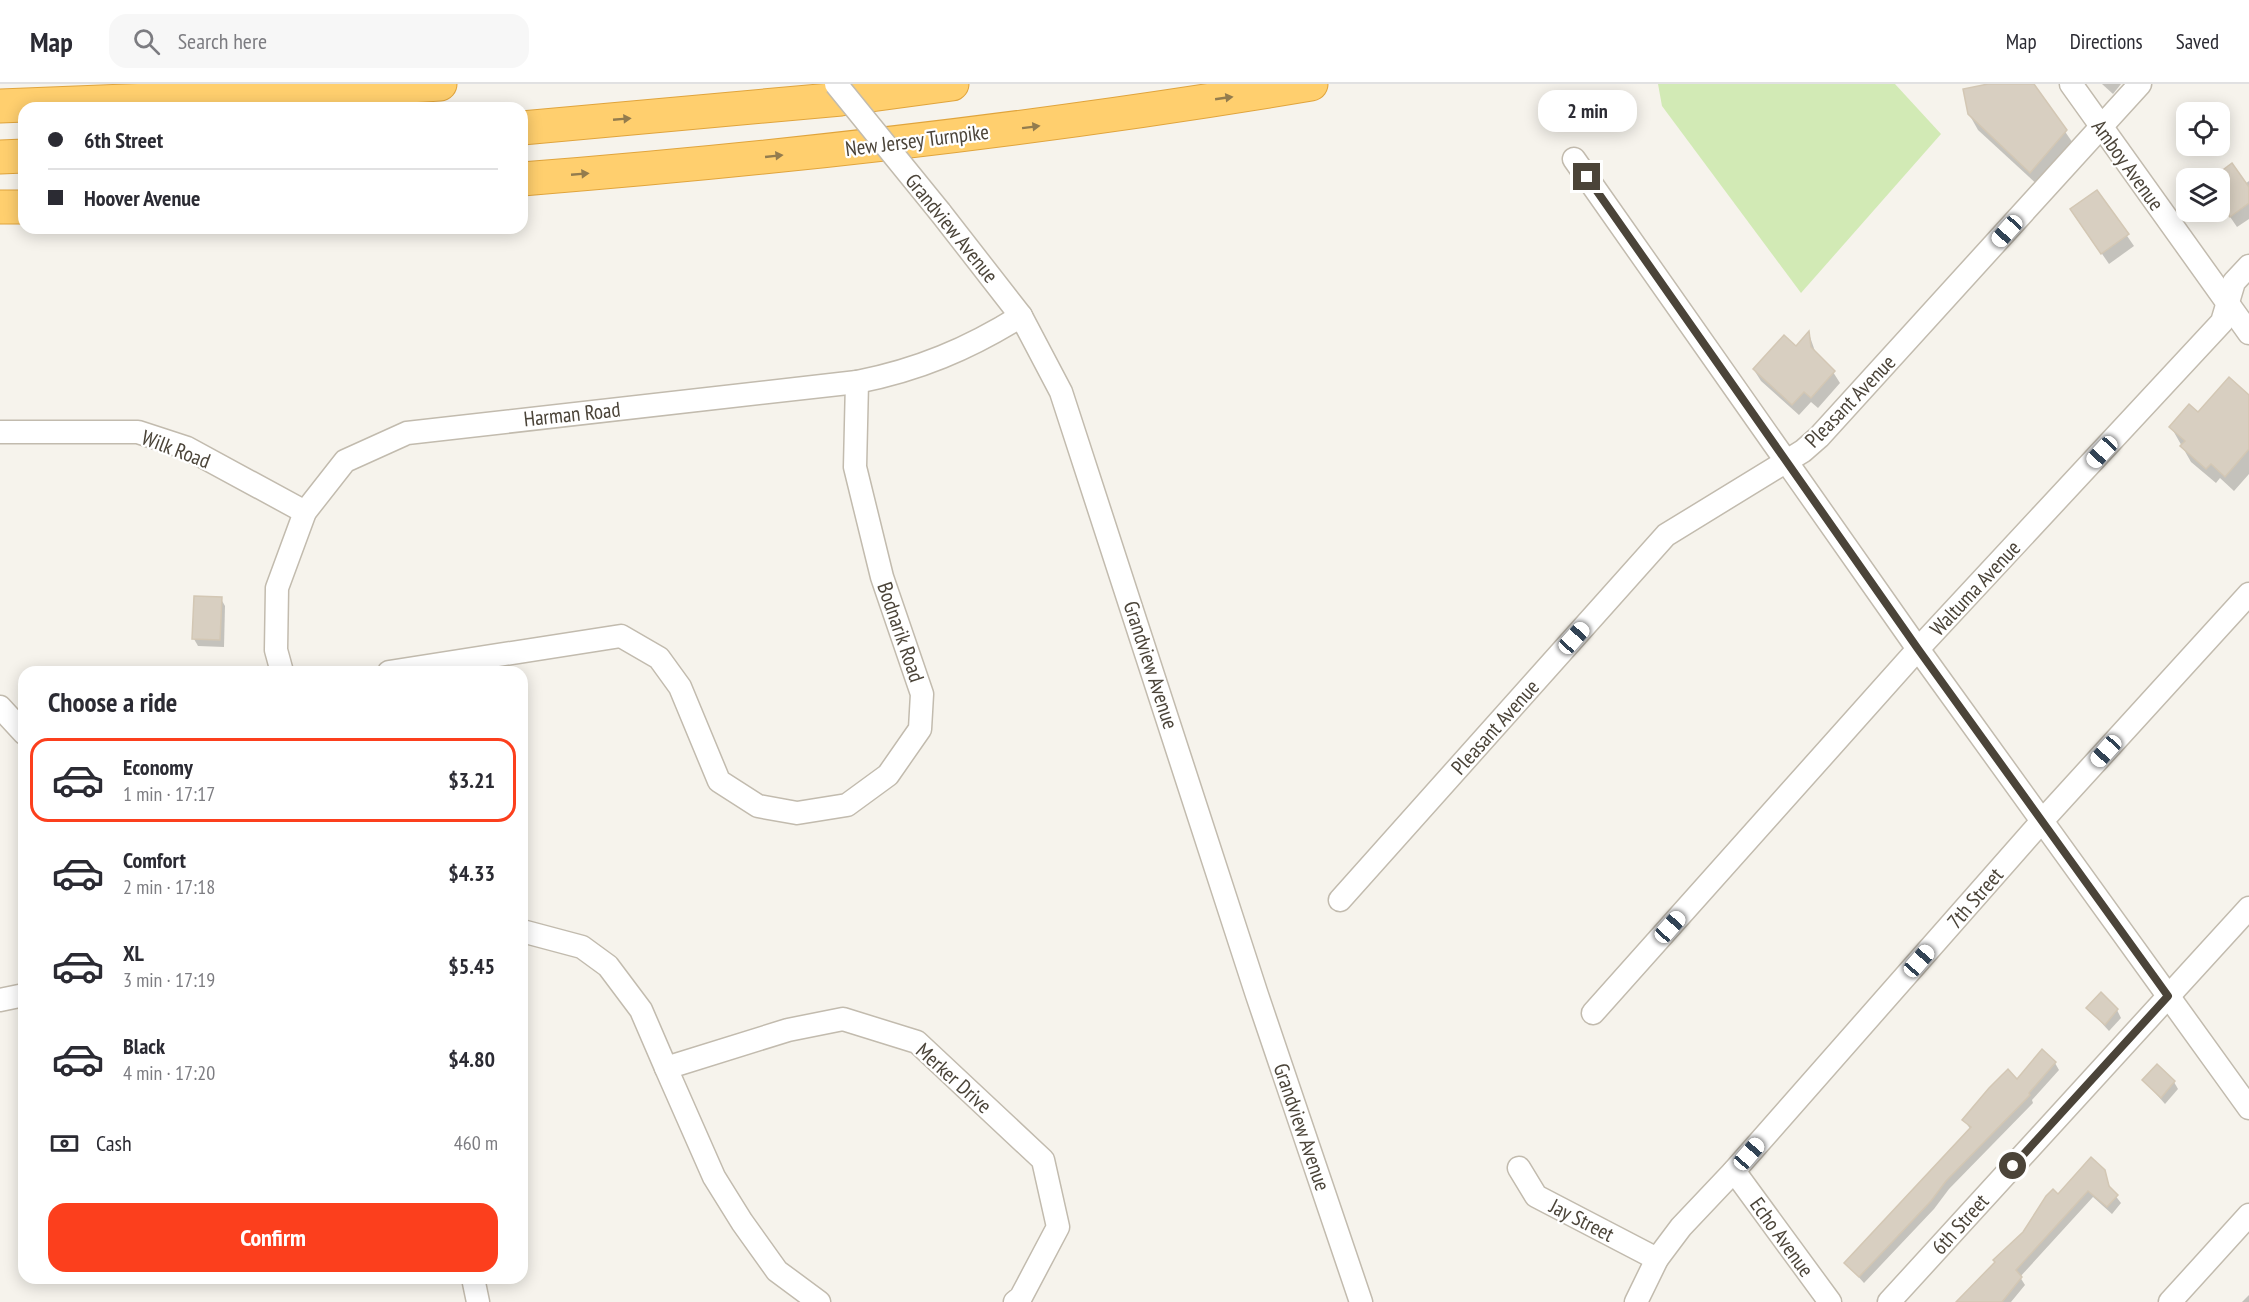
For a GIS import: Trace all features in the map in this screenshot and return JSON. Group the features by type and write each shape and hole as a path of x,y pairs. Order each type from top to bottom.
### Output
{"highway":[{"path":"100,102 251,96 440,84"},
{"path":"528,127 841,99 952,84"},
{"name":"New Jersey Turnpike","path":"528,178 675,166 929,139 1053,124 1311,84"},
{"path":"0,106 18,105"},
{"path":"0,157 18,156"},
{"path":"0,207 18,207"}],"street":[{"name":"Grandview Avenue","path":"836,84 1021,316 1045,358 1070,416 1257,995 1361,1302"},
{"name":"Amboy Avenue","path":"2071,84 2249,333"},
{"name":"Pleasant Avenue","path":"1340,900 1666,535 1786,462 1819,437 2140,84"},
{"path":"1574,159 1918,649 2249,1108"},
{"name":"Waltuma Avenue","path":"1593,1013 1918,649 2222,322 2234,282 2249,266"},
{"name":"Harman Road","path":"280,666 276,650 277,588 305,512 345,461 407,433 856,382 902,373 954,353 1021,316"},
{"name":"Bodnarik Road","path":"428,666 621,636 659,658 680,687 700,730 719,781 758,806 797,813 847,805 888,775 920,729 922,694 882,577 855,467 856,382"},
{"name":"Wilk Road","path":"0,432 138,432 187,448 305,512"},
{"name":"7th Street","path":"1636,1302 1657,1259 1681,1227 1734,1172 2042,821 2249,594"},
{"path":"0,707 18,726"},
{"name":"6th Street","path":"1889,1302 2249,908"},
{"path":"528,933 582,947 608,966 641,1010 714,1177 742,1222 777,1271 819,1302"},
{"path":"0,1000 18,996"},
{"name":"Merker Drive","path":"666,1068 788,1030 843,1019 917,1042 1043,1160 1058,1227 1021,1297 1015,1302"},
{"name":"Jay Street","path":"1519,1168 1536,1196 1657,1259"},
{"name":"Echo Avenue","path":"1734,1172 1830,1302"},
{"path":"2170,1302 2249,1215"},
{"path":"474,1284 478,1302"}],"green space":[{"path":"1658,84 1895,84 1941,134 1801,293 1662,106"}],"building":[{"path":"1988,84 2034,84 2067,130 2030,173 1968,114 1963,89"},
{"path":"2232,163 2249,187 2249,203 2230,217 2230,168 2225,168"},
{"path":"2097,190 2129,234 2101,254 2070,209"},
{"path":"1809,331 1811,347 1835,371 1811,398 1804,392 1792,405 1753,369 1784,335 1796,346"},
{"path":"2229,377 2249,395 2249,449 2225,477 2211,464 2206,469 2180,446 2185,441 2169,427 2189,404 2198,412"},
{"path":"194,596 222,597 220,640 192,639"},
{"path":"2101,992 2118,1009 2105,1025 2086,1008"},
{"path":"2042,1049 2056,1062 2029,1093 2030,1095 1946,1181 1931,1201 1859,1277 1844,1263 1971,1127 1962,1120 1989,1088 2008,1069 2017,1079"},
{"path":"2157,1064 2175,1081 2161,1098 2142,1080"},
{"path":"2091,1157 2105,1170 2109,1186 2118,1195 2107,1207 2088,1191 2016,1270 2022,1277 2002,1302 1956,1302 1995,1262 1993,1260 2023,1232 2046,1196 2053,1189 2058,1194"}],"route":[{"path":"1587,177 1918,649 2168,996 2013,1166"}]}
